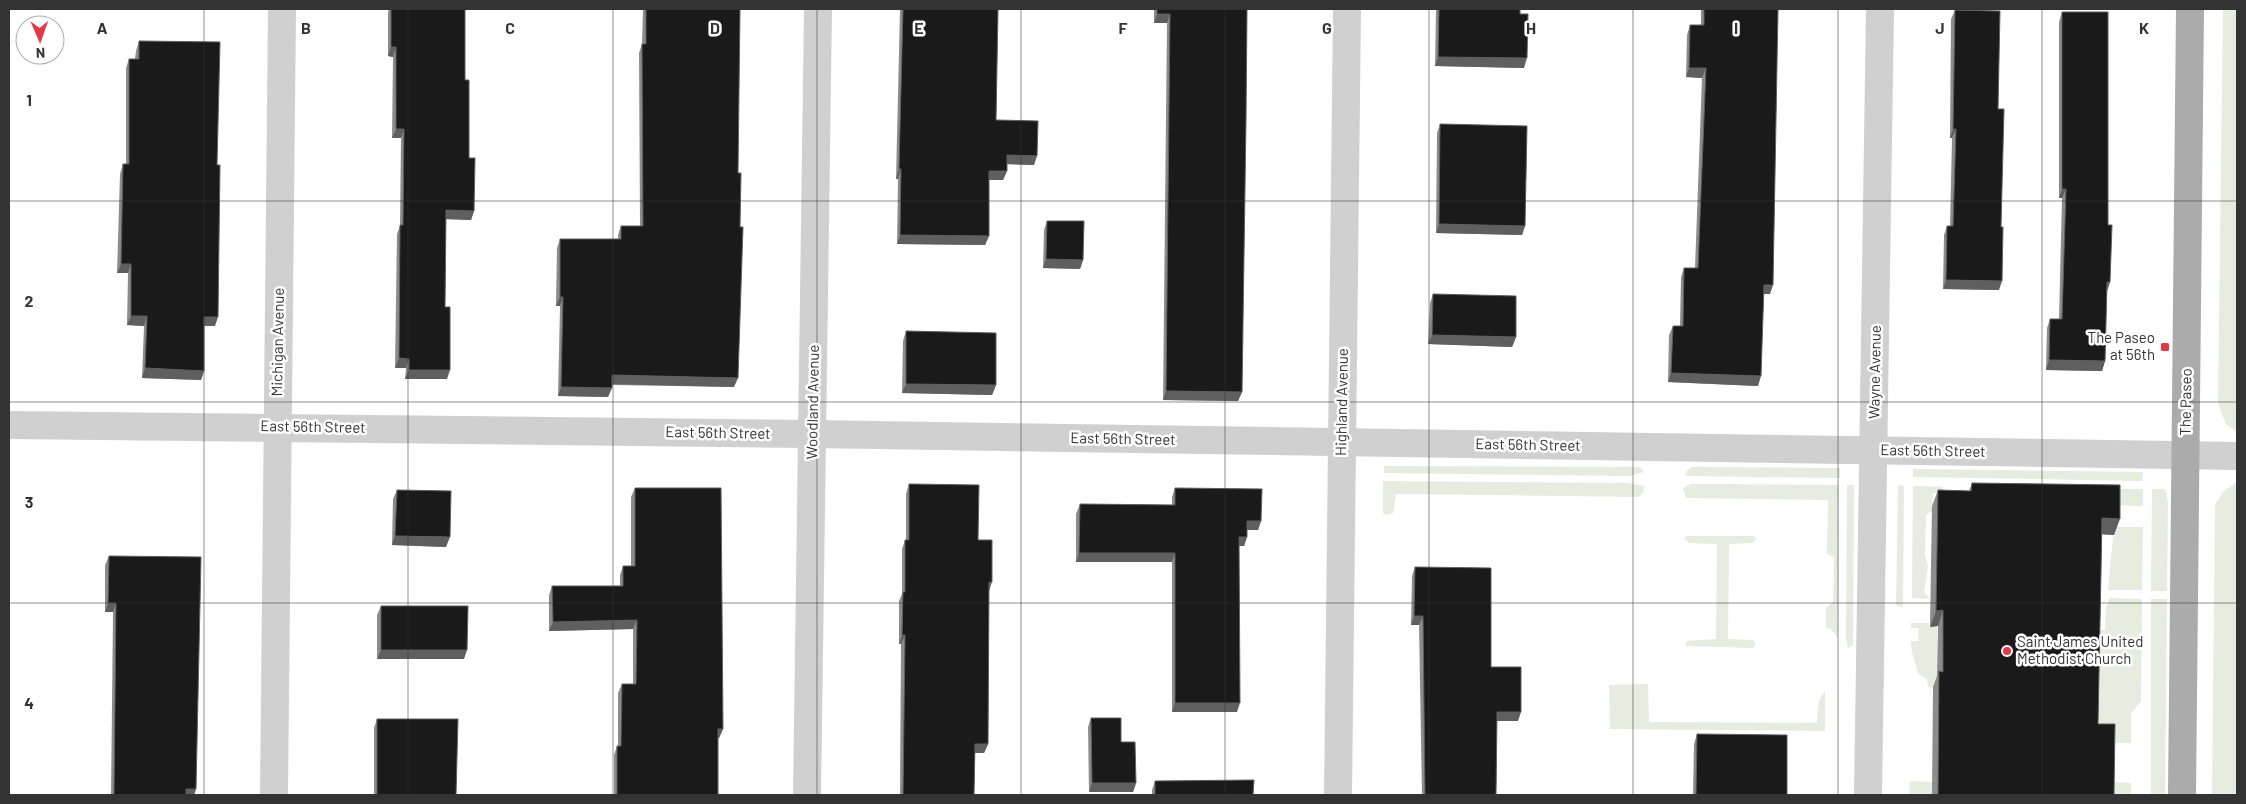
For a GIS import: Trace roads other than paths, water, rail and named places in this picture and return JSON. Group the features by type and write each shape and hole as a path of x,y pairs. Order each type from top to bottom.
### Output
{"main road":[{"name":"The Paseo","path":"2182,795 2190,9"}],"street":[{"name":"Michigan Avenue","path":"274,795 282,9"},
{"name":"Woodland Avenue","path":"807,795 818,9"},
{"name":"Highland Avenue","path":"1338,795 1347,9"},
{"name":"Wayne Avenue","path":"1868,795 1880,9"},
{"name":"East 56th Street","path":"9,425 812,434 2237,456"}],"place":[{"name":"The Paseo at 56th","path":"2165,347"},
{"name":"Saint James United Methodist Church","path":"2007,651"}]}
